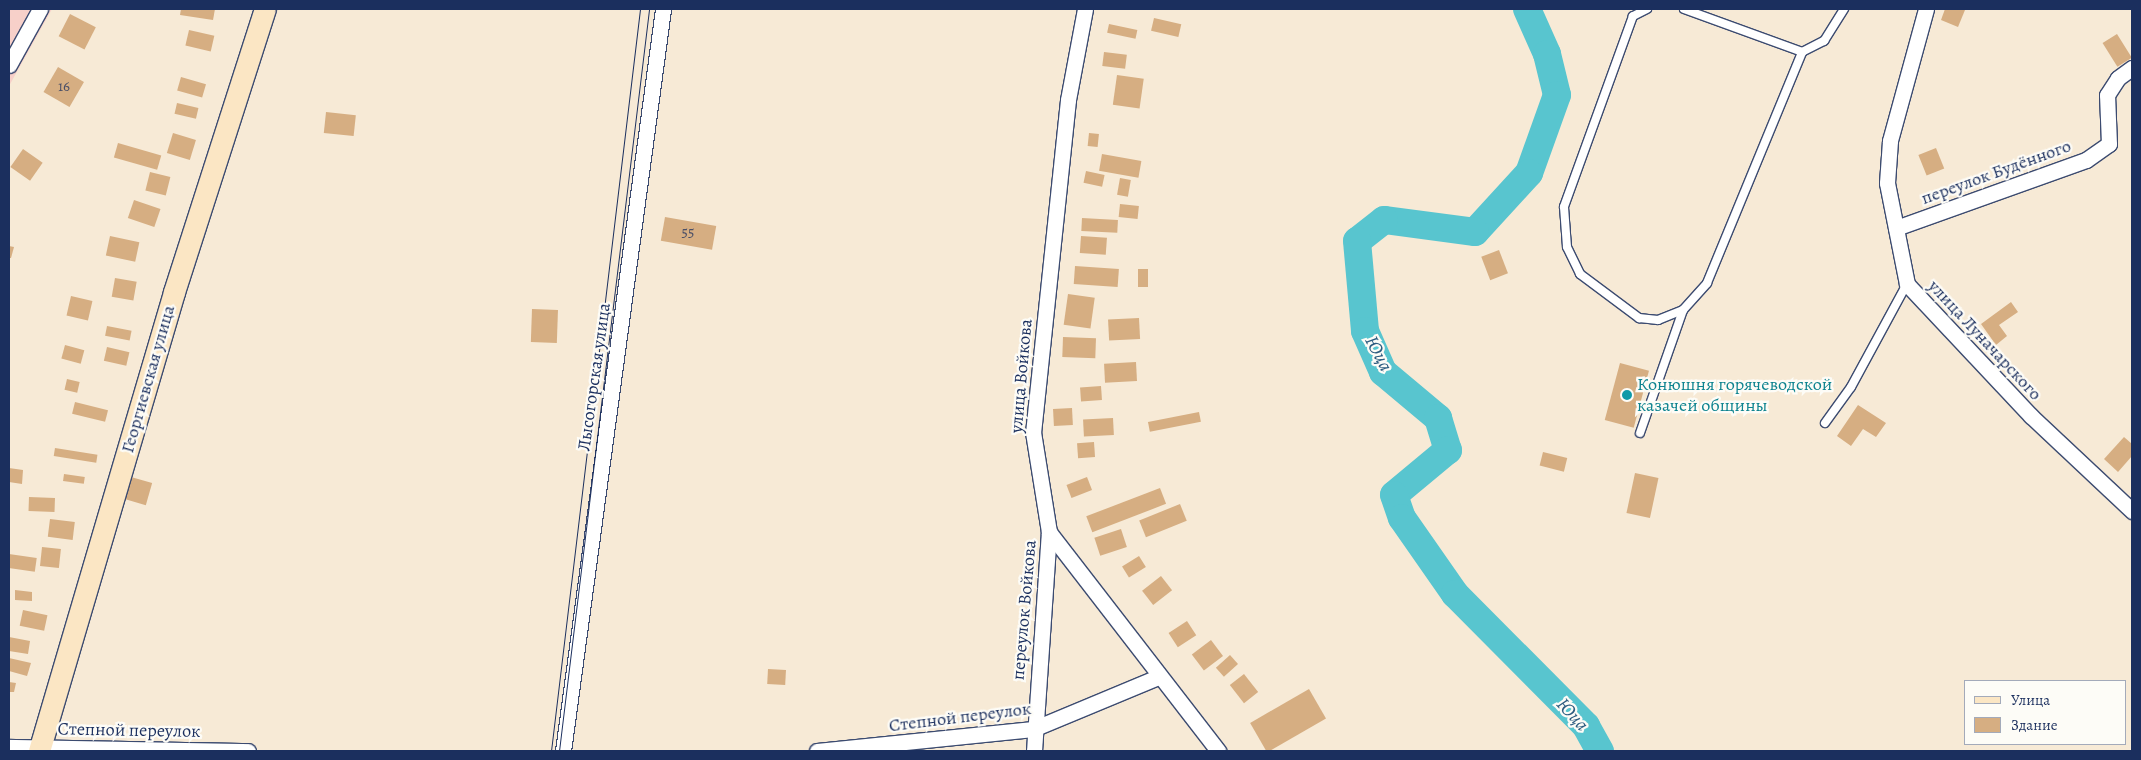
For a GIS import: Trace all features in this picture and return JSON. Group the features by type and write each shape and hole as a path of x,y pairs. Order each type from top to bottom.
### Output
{"main road":[{"name":"Георгиевская улица","path":"40,749 174,292 265,9"}],"street":[{"path":"9,65 40,9"},
{"name":"Лысогорская улица","path":"563,751 663,9"},
{"name":"улица Войкова","path":"1085,9 1068,100 1033,432 1050,532 1158,677 1218,751"},
{"name":"улица Луначарского","path":"1926,9 1890,141 1887,183 1907,284 2031,416 2132,511"},
{"name":"переулок Будённого","path":"1896,228 2086,160 2109,144 2107,95 2118,78 2132,68"},
{"name":"переулок Войкова","path":"1034,751 1034,729 1050,532"},
{"name":"Степной переулок","path":"817,751 1034,729 1158,677"},
{"name":"Степной переулок","path":"9,747 248,751"}],"lane":[{"path":"1647,9 1633,16 1564,207 1567,246 1580,274 1639,318 1658,320 1683,310"},
{"path":"1684,9 1802,52"},
{"path":"1640,433 1683,310 1707,283 1802,52 1824,41 1844,9"},
{"path":"1825,423 1851,387 1907,284"}],"shaded area":[{"path":"9,9 52,9 9,86"}],"building":[{"path":"181,9 215,9 213,20 180,15"},
{"path":"1945,9 1965,10 1958,27 1941,20"},
{"path":"70,14 96,27 84,49 59,36"},
{"path":"1154,18 1181,24 1178,37 1151,31"},
{"path":"1109,24 1137,30 1135,39 1107,33"},
{"path":"189,30 214,36 211,51 185,46"},
{"path":"2117,34 2132,58 2117,67 2103,43"},
{"path":"1104,52 1127,55 1125,69 1102,66"},
{"path":"58,67 84,82 69,107 44,92"},
{"path":"1117,75 1144,79 1140,108 1113,105"},
{"path":"181,77 206,84 202,98 177,90"},
{"path":"177,103 198,108 196,119 175,114"},
{"path":"326,112 356,115 354,136 324,133"},
{"path":"173,133 196,140 190,160 167,153"},
{"path":"1089,133 1099,134 1098,147 1088,146"},
{"path":"118,143 161,155 157,170 114,157"},
{"path":"1936,148 1944,168 1927,176 1918,155"},
{"path":"23,149 43,163 30,181 10,167"},
{"path":"1102,154 1141,161 1138,178 1099,171"},
{"path":"1086,171 1105,175 1102,187 1084,183"},
{"path":"150,172 170,177 166,196 145,190"},
{"path":"1120,178 1131,180 1128,197 1117,195"},
{"path":"134,200 160,209 154,227 128,218"},
{"path":"1120,204 1139,206 1138,219 1119,217"},
{"path":"665,217 716,226 712,250 661,241"},
{"path":"1082,218 1118,220 1117,233 1081,231"},
{"path":"110,236 139,242 135,262 106,256"},
{"path":"1081,236 1107,238 1106,255 1080,253"},
{"path":"9,246 14,247 11,258 9,258"},
{"path":"1499,250 1508,273 1490,280 1481,257"},
{"path":"1075,266 1119,269 1118,287 1074,284"},
{"path":"1138,269 1148,269 1148,287 1138,287"},
{"path":"115,278 137,282 133,301 112,297"},
{"path":"1068,294 1095,298 1090,328 1064,325"},
{"path":"71,296 92,301 88,320 67,315"},
{"path":"2011,302 2018,312 1999,325 2007,336 1996,345 1981,324"},
{"path":"532,309 558,310 557,343 531,342"},
{"path":"1139,318 1140,339 1109,341 1108,320"},
{"path":"107,326 132,331 130,341 105,336"},
{"path":"1063,337 1096,338 1095,358 1062,357"},
{"path":"65,345 84,350 81,364 61,359"},
{"path":"107,347 129,352 126,366 104,361"},
{"path":"1136,362 1137,381 1105,383 1104,364"},
{"name":"Конюшня горячеводской казачей общины","path":"1620,363 1649,371 1634,428 1605,420"},
{"path":"67,379 80,382 77,393 65,390"},
{"path":"1101,386 1102,400 1081,401 1080,387"},
{"path":"75,402 108,410 105,422 72,414"},
{"path":"1858,405 1886,423 1876,437 1863,429 1851,446 1837,436"},
{"path":"1072,408 1073,425 1054,426 1053,409"},
{"path":"1199,412 1201,422 1150,432 1148,422"},
{"path":"1113,418 1114,435 1084,437 1083,420"},
{"path":"2124,437 2132,444 2132,456 2118,472 2104,459"},
{"path":"1094,442 1095,457 1078,458 1077,443"},
{"path":"55,448 97,455 96,463 54,456"},
{"path":"1543,452 1567,458 1564,472 1540,466"},
{"path":"9,468 23,470 22,484 9,482"},
{"path":"1635,473 1658,478 1650,518 1626,513"},
{"path":"64,474 85,477 84,484 63,481"},
{"path":"131,477 152,483 146,505 125,499"},
{"path":"1087,477 1092,490 1071,498 1066,485"},
{"path":"1160,488 1166,504 1092,532 1086,516"},
{"path":"29,497 55,498 54,512 29,511"},
{"path":"1180,504 1187,521 1146,537 1139,520"},
{"path":"50,519 75,522 73,540 48,537"},
{"path":"1121,529 1127,547 1100,556 1094,538"},
{"path":"42,547 61,549 59,568 40,566"},
{"path":"9,554 37,558 35,572 9,568"},
{"path":"1139,556 1146,567 1129,578 1122,567"},
{"path":"1161,576 1172,590 1153,605 1142,591"},
{"path":"15,590 32,592 32,601 15,600"},
{"path":"23,610 47,615 44,631 20,626"},
{"path":"1187,621 1196,635 1178,647 1169,633"},
{"path":"9,637 30,641 28,654 9,651"},
{"path":"1211,640 1223,656 1204,670 1192,654"},
{"path":"1230,655 1238,664 1224,677 1216,668"},
{"path":"9,658 31,663 27,676 9,671"},
{"path":"768,669 786,670 785,685 767,684"},
{"path":"1244,674 1258,692 1244,703 1230,685"},
{"path":"9,682 16,683 14,692 9,692"},
{"path":"1309,689 1326,718 1270,751 1266,751 1250,723"}],"waterway":[{"name":"Юца","path":"1527,9 1547,54 1557,95 1529,173 1475,232 1384,220 1357,241 1365,331 1383,372 1438,418 1448,450 1394,495 1402,518 1455,594 1586,726 1600,751"}],"tram line":[{"path":"551,751 640,9"},
{"path":"559,751 649,9"}],"place":[{"name":"Конюшня горячеводской казачей общины","path":"1627,395"}]}
